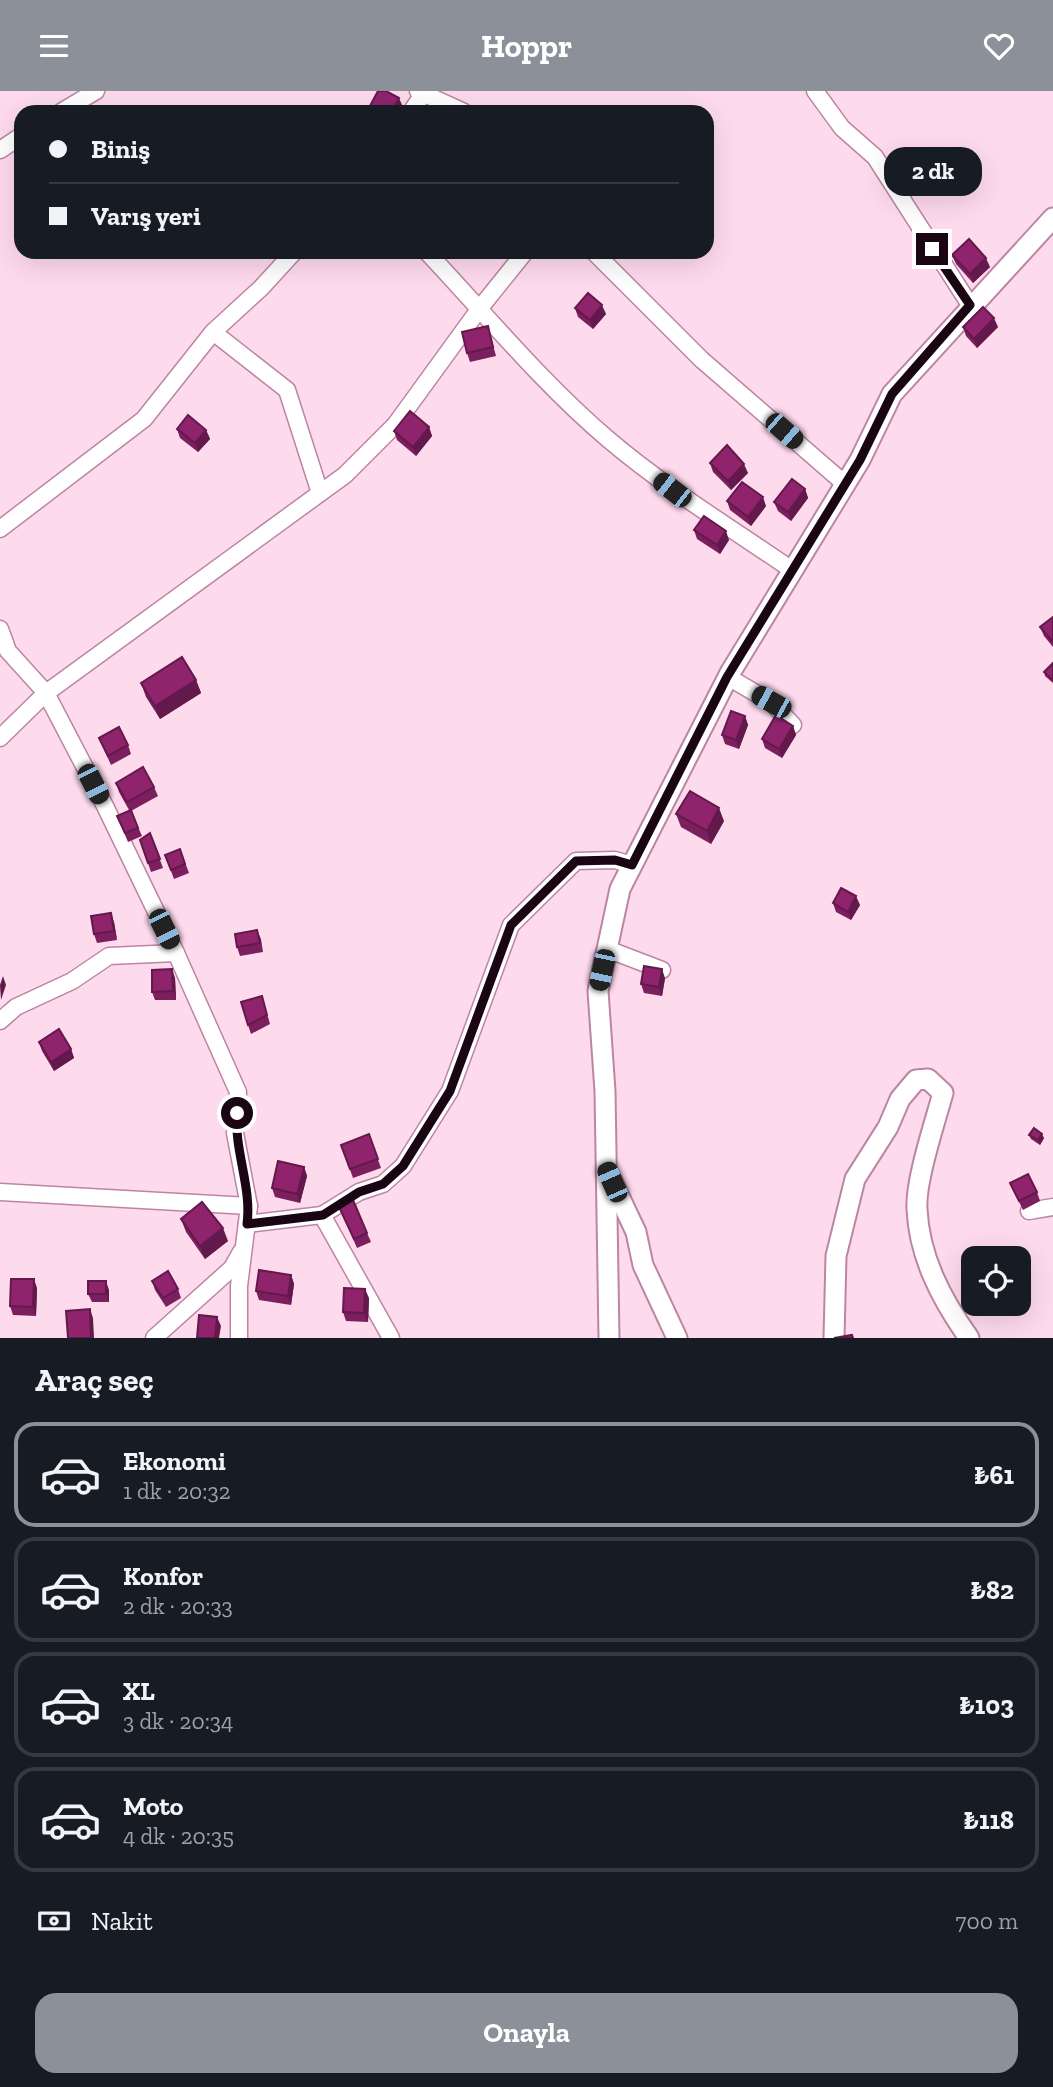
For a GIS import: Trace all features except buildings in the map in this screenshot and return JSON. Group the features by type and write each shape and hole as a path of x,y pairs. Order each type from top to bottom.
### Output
{"street":[{"path":"73,105 96,91"},
{"path":"815,91 842,128 875,157 970,305"},
{"path":"422,92 449,105"},
{"path":"608,1338 605,1091 598,991 620,889 727,677 845,484 892,394 970,305 1053,218"},
{"path":"0,529 144,419 212,332 261,288 288,259"},
{"path":"434,259 544,378 608,440 672,490 792,571"},
{"path":"0,738 46,692 345,475 395,425 480,308 519,259"},
{"path":"601,259 702,360 845,484"},
{"path":"212,332 287,390 320,493"},
{"path":"0,629 8,651 46,692 176,953 238,1092 235,1133 249,1206 239,1286 239,1338"},
{"path":"727,677 771,702 793,725"},
{"path":"247,1224 323,1215 359,1192 383,1184 403,1166 450,1091 511,925 576,861 615,860 632,865"},
{"path":"607,949 662,970"},
{"path":"0,1021 16,1007 72,981 109,956 176,953"},
{"path":"834,1338 836,1256 855,1179 888,1127 900,1099 916,1080 928,1079 943,1093 916,1207 925,1255 949,1310 969,1338"},
{"path":"604,1163 636,1232 643,1265 677,1338"},
{"path":"0,1192 249,1206"},
{"path":"1029,1211 1053,1207"},
{"path":"323,1215 391,1338"},
{"path":"154,1338 232,1268 244,1247"}],"route":[{"path":"237,1113 235,1133 249,1206 247,1224 323,1215 359,1192 383,1184 403,1166 450,1091 511,925 576,861 615,860 632,865 727,677 860,460 892,394 970,305 932,249"}]}
